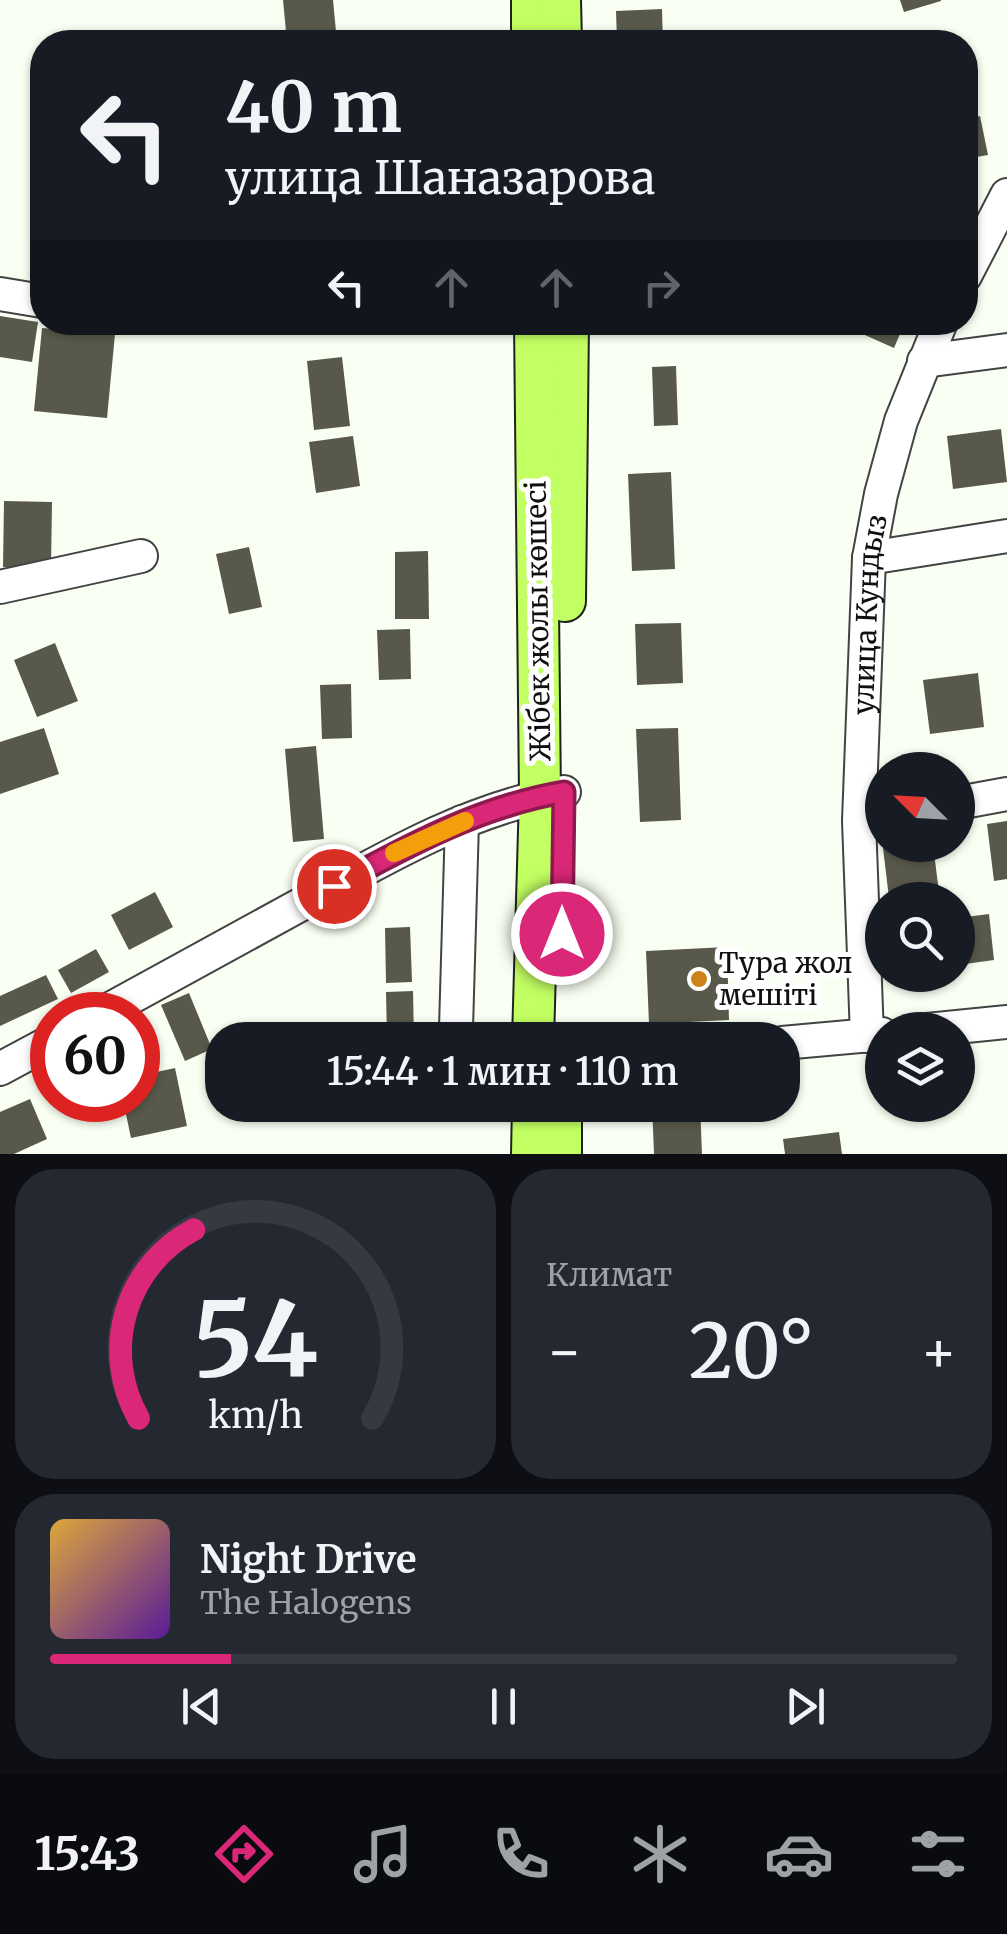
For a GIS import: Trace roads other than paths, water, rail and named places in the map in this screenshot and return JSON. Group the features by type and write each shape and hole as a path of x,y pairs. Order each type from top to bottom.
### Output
{"main road":[{"path":"532,0 532,30"},
{"path":"560,0 561,30"},
{"name":"Жібек жолы көшесі","path":"535,335 561,1022"},
{"name":"Жібек жолы көшесі","path":"534,1022 552,794 568,335"},
{"path":"532,1122 532,1154"},
{"path":"561,1122 561,1154"}],"street":[{"path":"978,251 1007,195"},
{"path":"0,294 30,298"},
{"name":"улица Кундыз","path":"870,752 869,558 900,421 935,335"},
{"path":"924,361 1007,350"},
{"path":"869,558 1007,536"},
{"path":"0,587 141,556"},
{"path":"141,992 402,849 462,822 552,794"},
{"path":"975,800 1007,794"},
{"path":"456,1022 462,822"},
{"name":"улица Кундыз","path":"872,862 875,1012"},
{"path":"975,1025 1007,1022"},
{"path":"800,1041 865,1036"},
{"path":"0,1070 30,1053"}],"place":[{"name":"Тура жол мешіті","path":"699,979"}]}
